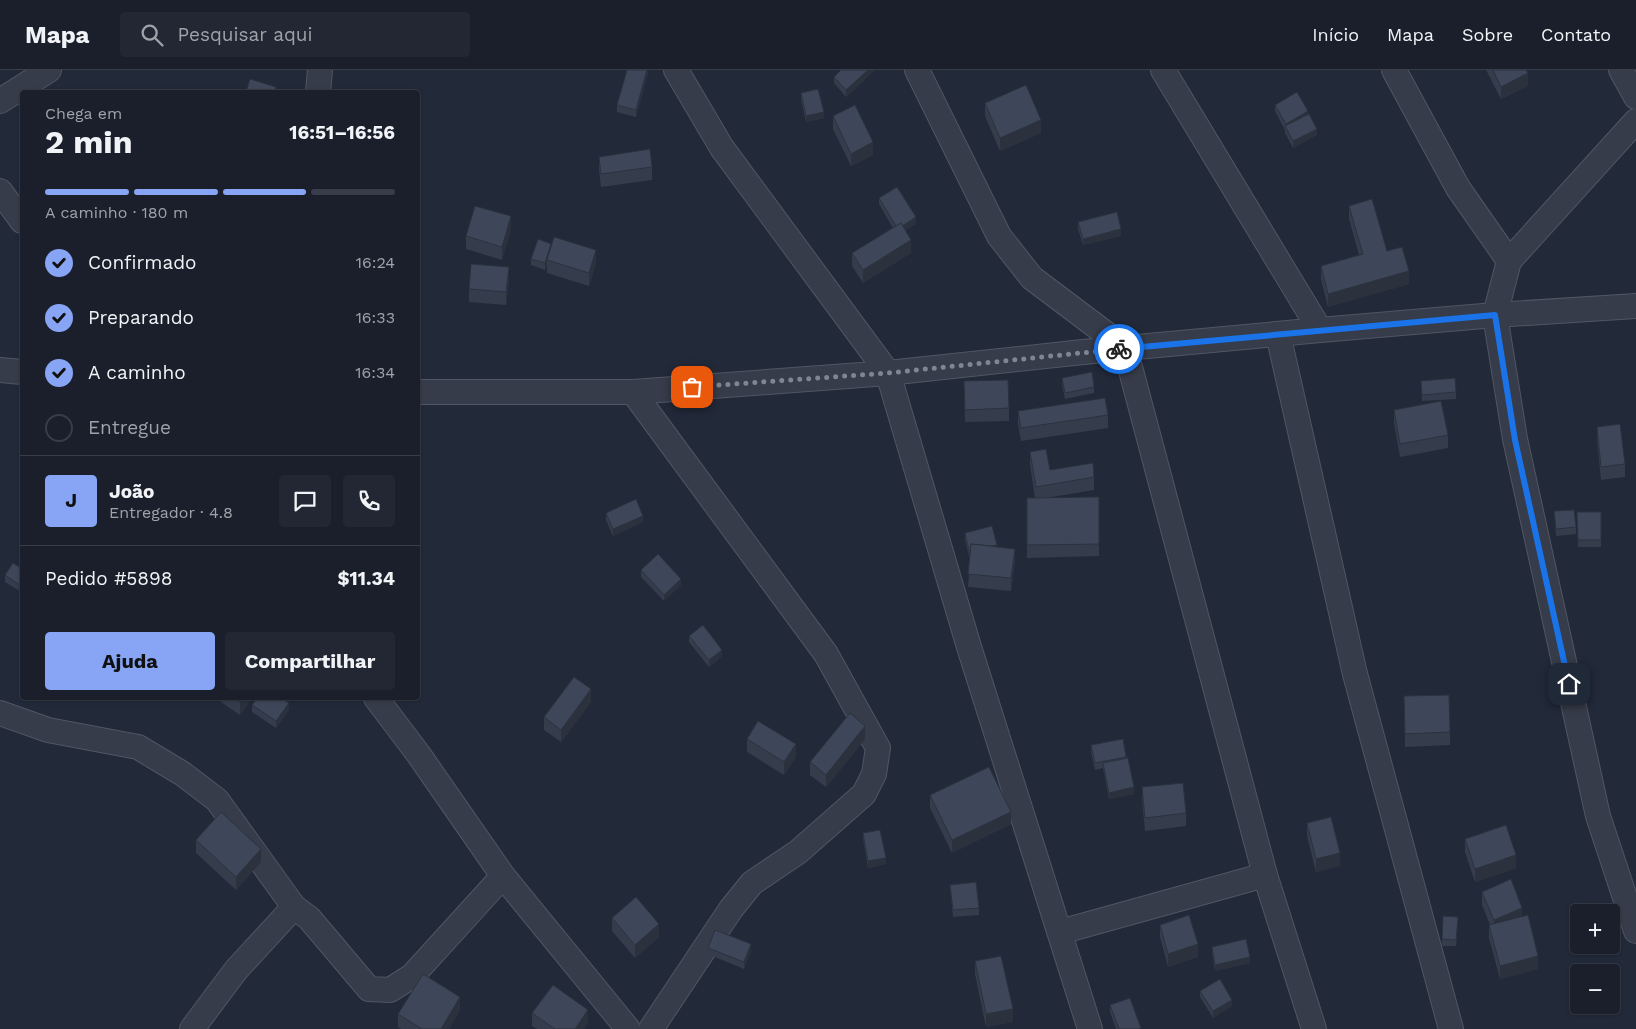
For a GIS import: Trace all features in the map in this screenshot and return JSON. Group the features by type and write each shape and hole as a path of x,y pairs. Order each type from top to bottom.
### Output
{"street":[{"path":"0,101 49,70"},
{"path":"318,90 320,70"},
{"path":"676,70 722,148 888,373 969,647 1090,1029"},
{"path":"917,70 998,236 1032,278 1125,348 1265,875 1314,1029"},
{"path":"1163,70 1320,330"},
{"path":"1394,70 1458,188 1510,261"},
{"path":"1621,70 1636,97"},
{"path":"1636,121 1510,261 1495,315 1515,440 1598,816 1636,931"},
{"path":"0,191 20,218"},
{"path":"420,392 634,392 888,373 1320,330 1495,315 1636,306"},
{"path":"1278,334 1355,674 1451,1029"},
{"path":"0,370 20,372"},
{"path":"634,392 826,654 878,748 874,774 864,794 798,852 752,884 731,909 650,1029"},
{"path":"377,700 504,876 628,1029"},
{"path":"0,713 48,730 138,747 183,774 217,800 294,907 309,918 369,989 390,990 412,976 504,876"},
{"path":"1060,932 1265,875"},
{"path":"192,1029 236,970 294,907"}],"building":[{"path":"627,70 647,70 636,110 617,105"},
{"path":"841,70 868,70 846,90 834,77"},
{"path":"1493,70 1526,70 1528,73 1501,87"},
{"path":"250,79 276,87 275,90 247,90"},
{"path":"1026,85 1041,120 1000,138 985,103"},
{"path":"818,89 824,112 806,116 801,93"},
{"path":"1297,92 1308,111 1286,124 1275,105"},
{"path":"855,105 873,142 851,154 833,116"},
{"path":"1309,114 1317,129 1293,141 1285,126"},
{"path":"650,149 652,167 601,174 599,157"},
{"path":"897,187 916,217 902,226 901,223 896,226 879,198"},
{"path":"1372,199 1387,251 1402,247 1409,271 1328,294 1321,266 1363,254 1349,206"},
{"path":"475,206 511,216 502,247 466,236"},
{"path":"1117,212 1121,229 1083,239 1078,222"},
{"path":"901,223 911,240 863,270 852,253"},
{"path":"554,237 596,250 589,273 547,260"},
{"path":"538,239 551,244 545,263 531,259"},
{"path":"471,264 509,267 506,292 469,289"},
{"path":"1092,372 1094,387 1065,393 1062,378"},
{"path":"1455,378 1456,392 1422,395 1421,381"},
{"path":"1008,380 1009,408 965,410 964,381"},
{"path":"1105,398 1108,415 1021,428 1018,411"},
{"path":"1441,401 1448,435 1400,444 1394,410"},
{"path":"1620,424 1625,464 1601,467 1597,427"},
{"path":"1046,449 1050,470 1093,463 1094,477 1036,487 1030,452"},
{"path":"1099,497 1099,544 1027,545 1027,498"},
{"path":"636,499 643,516 613,529 606,513"},
{"path":"1574,510 1576,527 1556,529 1554,511"},
{"path":"1577,512 1601,512 1601,540 1578,540"},
{"path":"992,526 997,545 971,544 970,555 965,533"},
{"path":"971,544 1015,549 1011,578 968,574"},
{"path":"658,554 681,579 664,595 641,570"},
{"path":"13,563 20,568 20,585 5,575"},
{"path":"703,625 722,650 709,660 689,636"},
{"path":"574,677 591,689 561,730 544,717"},
{"path":"1449,695 1450,732 1405,734 1404,696"},
{"path":"256,700 284,700 289,703 276,721 252,705"},
{"path":"850,713 865,726 826,775 810,762"},
{"path":"758,721 796,744 784,762 747,739"},
{"path":"1123,739 1126,757 1095,763 1091,745"},
{"path":"1128,758 1134,787 1109,793 1103,763"},
{"path":"989,767 1011,812 952,840 930,795"},
{"path":"1183,783 1186,813 1145,818 1142,787"},
{"path":"221,812 261,849 236,877 196,840"},
{"path":"1331,817 1340,853 1316,859 1307,823"},
{"path":"1506,825 1516,855 1475,869 1465,839"},
{"path":"880,830 886,858 868,861 863,833"},
{"path":"1511,879 1522,908 1494,920 1482,892"},
{"path":"976,882 979,908 953,910 950,885"},
{"path":"636,897 659,924 635,945 612,918"},
{"path":"1189,915 1198,944 1168,954 1160,925"},
{"path":"1528,915 1538,956 1500,966 1489,925"},
{"path":"1443,916 1458,917 1456,940 1442,939"},
{"path":"715,930 751,944 744,962 708,948"},
{"path":"1246,939 1250,957 1215,965 1212,947"},
{"path":"1001,956 1013,1009 986,1014 975,961"},
{"path":"423,974 460,997 441,1029 422,1029 398,1014"},
{"path":"1220,979 1232,1000 1213,1011 1200,991"},
{"path":"553,985 588,1010 575,1029 555,1029 532,1013"},
{"path":"1130,998 1141,1028 1119,1029 1110,1005"}],"way so far":[{"path":"692,387 888,373 1119,349"}],"route":[{"path":"1119,349 1495,315 1515,440 1569,684"}]}
